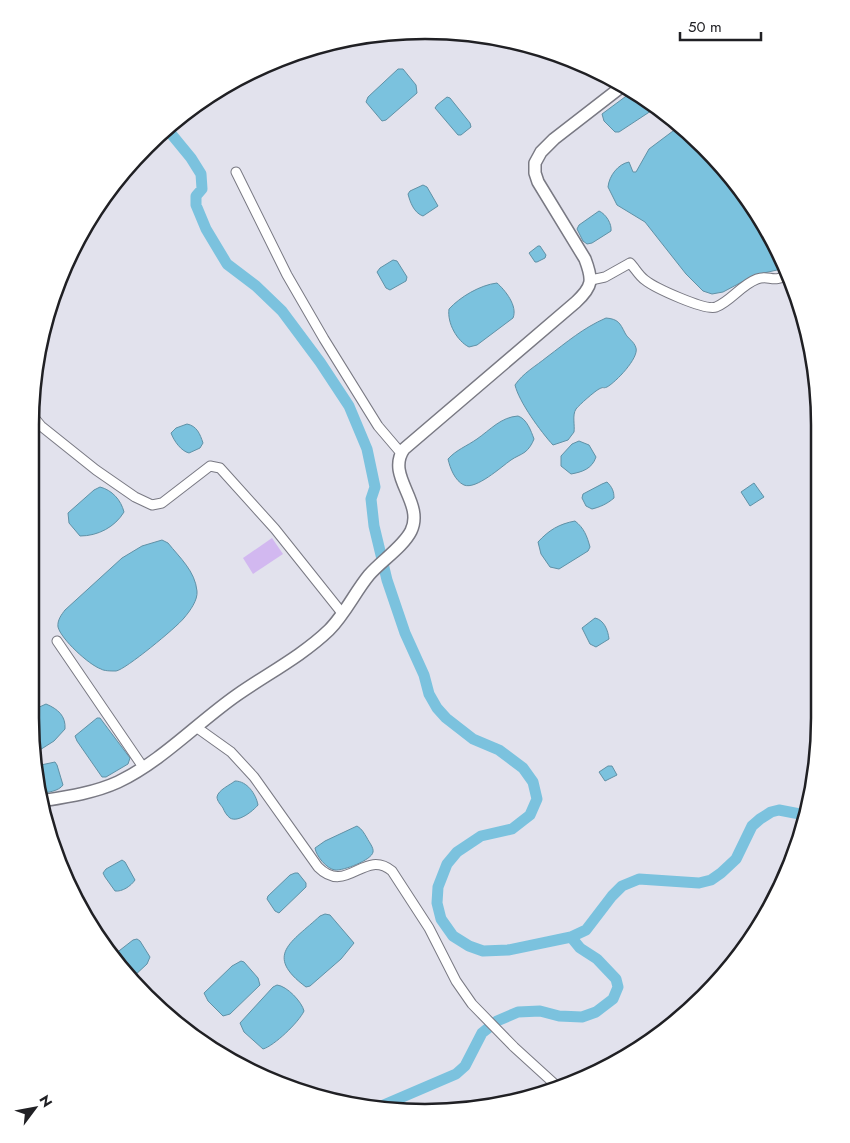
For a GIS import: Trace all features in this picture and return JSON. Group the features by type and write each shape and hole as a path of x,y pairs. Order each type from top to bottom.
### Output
{"street":[{"path":"48,799 110,785 143,767 237,695 321,636 331,628 372,571 398,546 411,530 414,515 400,475 398,464 401,453 415,438 583,296 589,288 591,280 585,259 538,182 534,168 537,158 550,143 618,90"},
{"path":"236,172 287,275 324,339 378,426 401,453"},
{"path":"591,280 605,277 630,263 645,280 683,300 710,309 718,306 756,280 763,278 776,280 782,277"},
{"path":"39,424 96,470 135,498 152,505 162,503 210,466 220,468 275,529 342,613"},
{"path":"57,641 143,767"},
{"path":"196,727 231,752 254,777 312,859 325,874 334,878 366,866 377,864 385,866 392,872 429,928 456,980 472,1004 514,1047 553,1083"}],"water":[{"path":"398,69 403,69 416,85 417,93 386,120 382,121 366,102 368,97"},
{"path":"627,96 650,112 619,132 615,132 604,121 602,114"},
{"path":"447,97 450,98 470,123 471,127 461,135 458,135 435,108"},
{"path":"674,130 680,135 715,170 746,210 760,232 778,269 755,275 723,292 712,294 703,291 686,274 645,222 617,205 608,187 610,179 621,165 629,162 633,172 636,172 649,149"},
{"path":"423,185 427,187 438,206 423,216 415,210 408,194 410,191"},
{"path":"599,211 608,219 611,231 592,243 587,244 583,241 577,229 579,225"},
{"path":"538,246 546,255 545,258 535,262 529,253"},
{"path":"393,260 397,261 407,277 406,281 390,290 386,288 377,272"},
{"path":"497,283 512,303 514,308 513,318 477,345 469,347 461,341 451,326 449,309 471,292"},
{"path":"606,318 618,322 634,344 636,352 634,358 616,380 607,387 597,390 576,409 574,414 574,432 568,440 553,445 526,408 515,385 526,373 568,341"},
{"path":"518,416 526,422 534,439 528,449 482,481 469,486 458,481 453,474 448,459 501,421"},
{"path":"187,424 196,429 203,443 200,448 189,453 178,445 171,433 176,428"},
{"path":"579,441 589,445 596,457 586,469 571,474 561,466 561,456 572,444"},
{"path":"607,482 614,493 614,498 606,504 592,509 586,506 582,498 583,494"},
{"path":"754,483 764,497 750,506 741,492"},
{"path":"100,487 108,490 115,496 121,503 124,512 116,522 105,530 87,536 80,536 69,523 68,513"},
{"path":"575,521 581,526 586,536 590,547 588,551 559,569 550,567 541,554 538,542 555,528"},
{"path":"162,540 168,543 193,577 197,591 193,605 172,630 140,656 116,671 102,670 76,651 64,638 58,627 60,617 65,610 122,558 142,546"},
{"path":"595,618 605,626 609,639 596,647 590,644 582,628"},
{"path":"46,704 54,708 63,717 65,724 65,729 54,741 41,750 39,718 39,707"},
{"path":"97,718 100,718 130,758 128,764 106,777 102,777 75,736"},
{"path":"55,762 63,785 61,787 46,792 42,765"},
{"path":"608,766 612,766 617,775 605,781 599,772"},
{"path":"235,781 243,783 250,789 258,805 245,816 233,819 227,815 217,797 222,790"},
{"path":"357,826 363,831 372,847 373,852 371,855 363,861 344,869 335,870 325,865 315,848 325,841"},
{"path":"122,860 135,880 121,891 115,891 103,873 106,869"},
{"path":"298,873 306,883 306,887 279,913 275,911 267,899 268,896 290,875"},
{"path":"330,915 354,943 341,959 310,986 306,987 293,976 286,966 284,957 286,949 292,941 320,916"},
{"path":"137,939 140,941 150,957 147,964 136,974 118,952"},
{"path":"241,961 258,978 260,985 230,1014 223,1016 208,1001 204,993 232,966"},
{"path":"277,985 294,995 304,1011 286,1033 263,1049 244,1032 240,1023"}],"building":[{"path":"272,538 283,554 253,574 243,558"}],"waterway":[{"path":"171,134 191,158 201,174 202,189 196,196 196,205 206,229 227,264 256,286 282,311 320,362 349,406 367,449 375,487 371,499 374,526 387,580 405,633 424,675 429,694 437,708 446,718 473,739 499,750 523,768 533,782 537,799 530,815 512,829 481,836 457,852 447,864 438,887 437,903 441,919 453,936 469,946 483,951 508,950 571,937 586,930 622,886 639,879 699,883 711,880 736,859 752,826 760,819 771,812 779,810 799,814"},
{"path":"390,1102 456,1074 465,1066 482,1033 497,1021 518,1012 540,1011 559,1016 582,1017 596,1012 613,999 618,987 616,979 597,959 580,948 571,937"}]}
